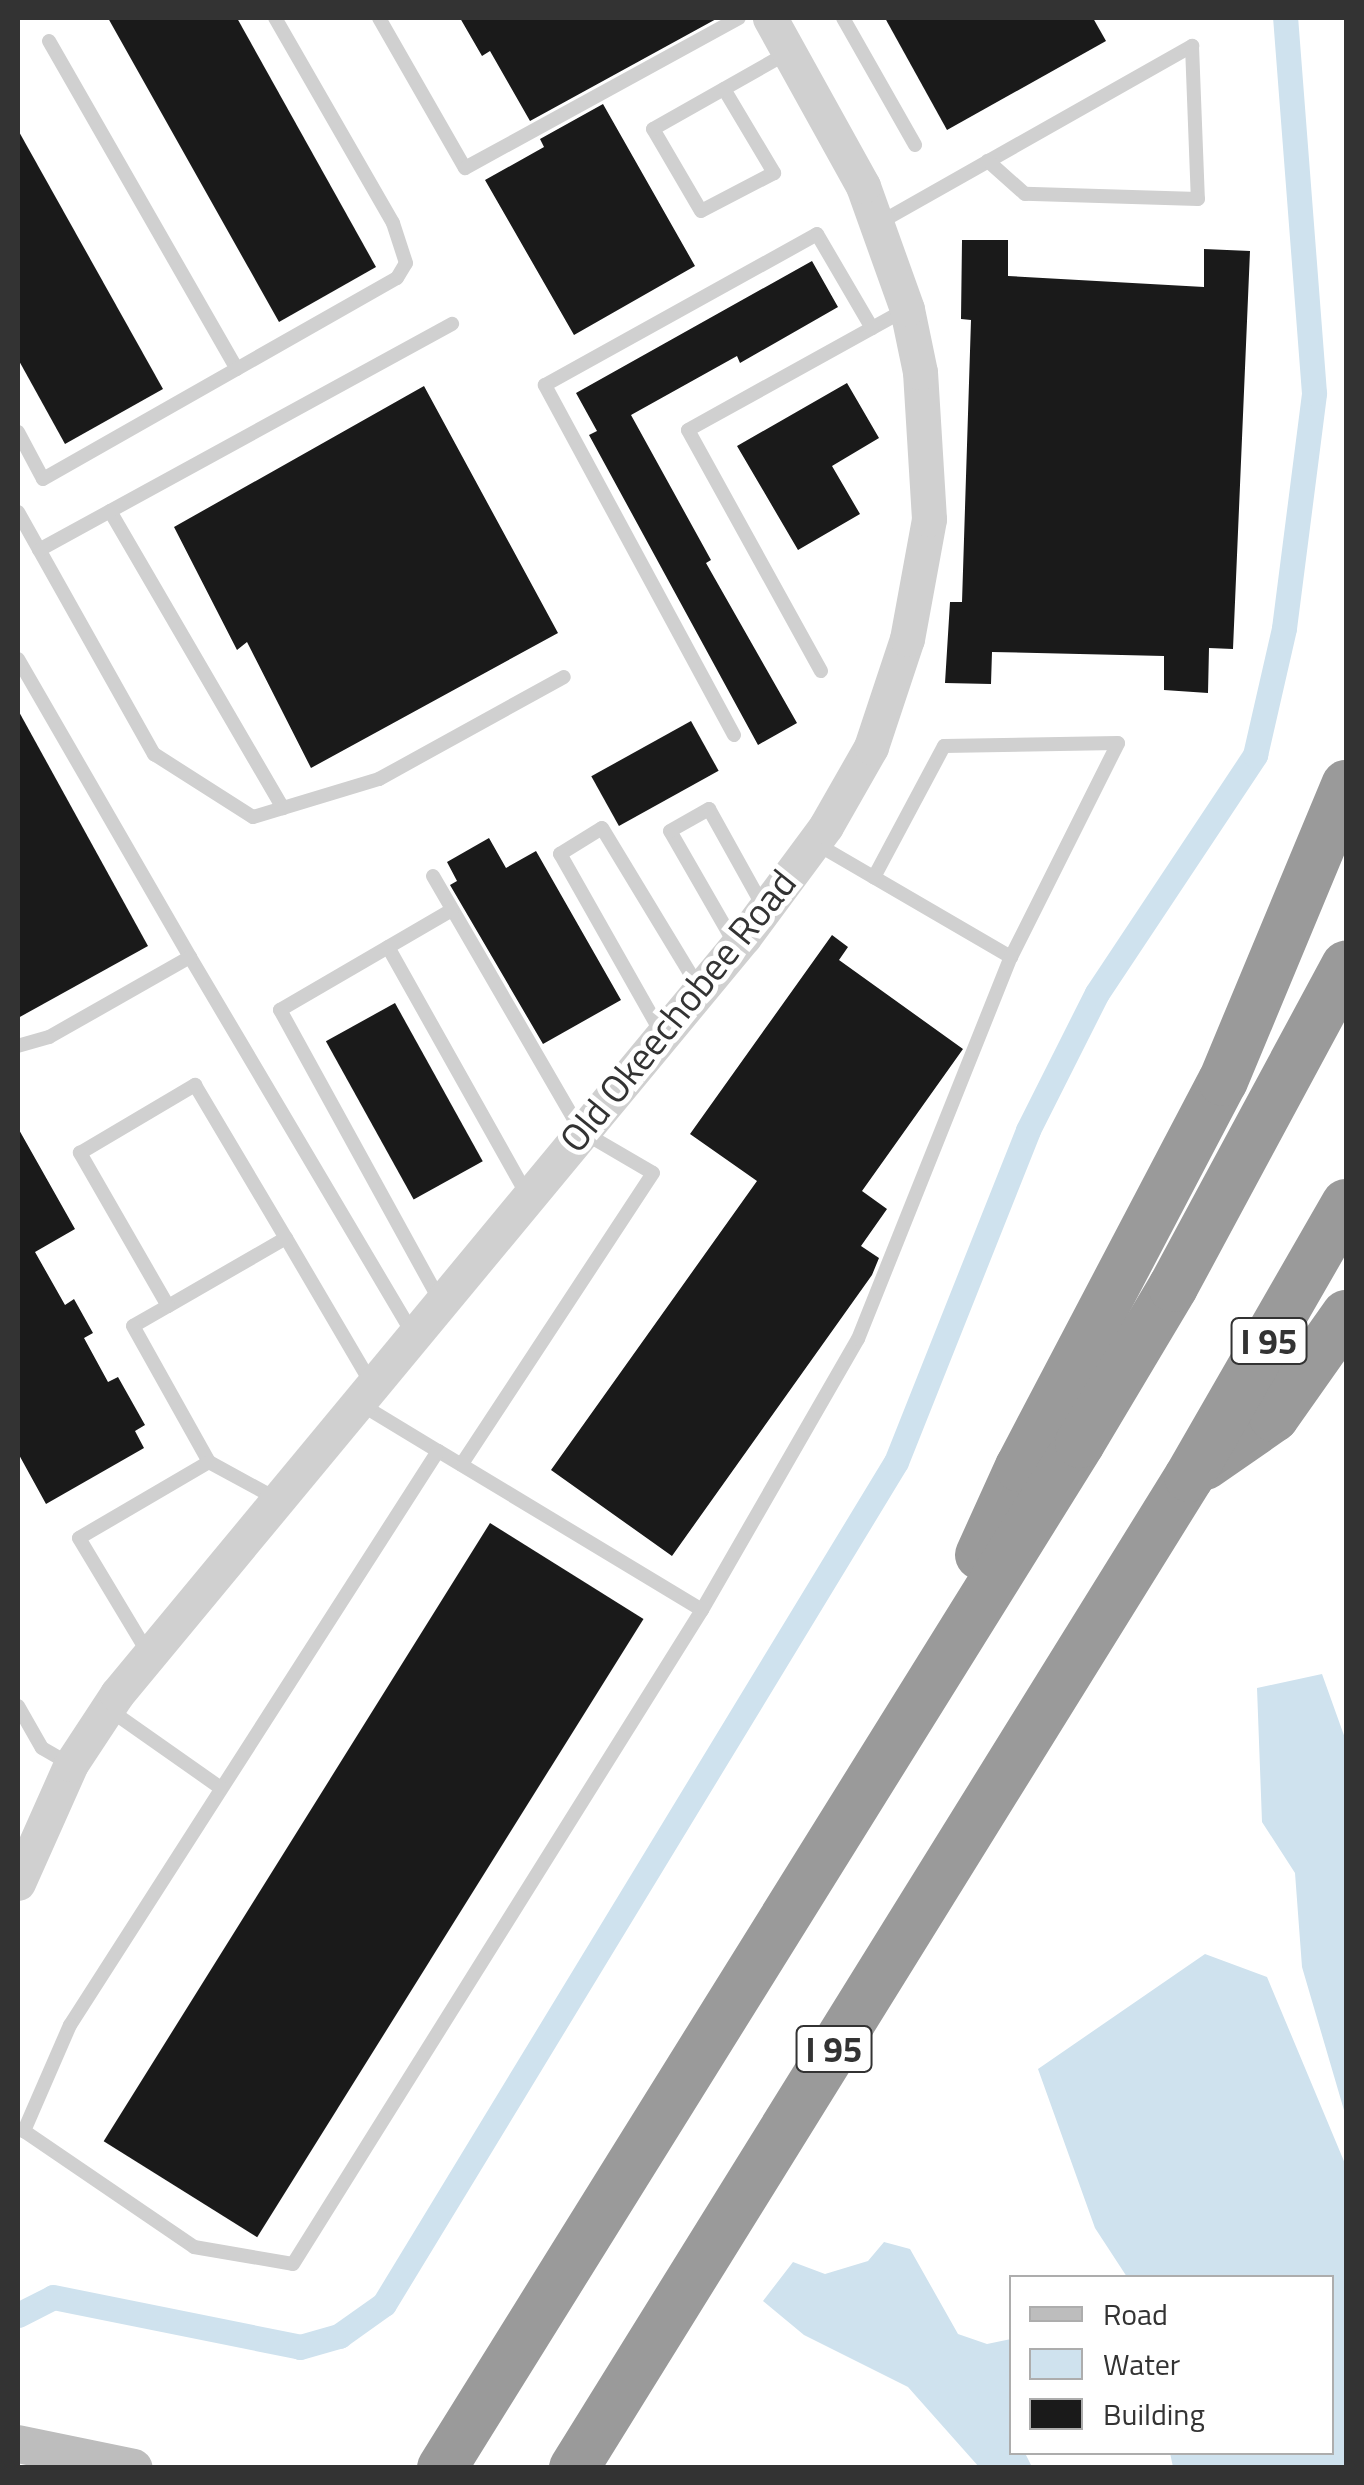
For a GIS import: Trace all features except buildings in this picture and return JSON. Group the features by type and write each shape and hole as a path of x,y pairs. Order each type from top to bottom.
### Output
{"highway":[{"path":"888,1755 1020,1467 1224,1081 1346,785"},
{"path":"442,2468 888,1755 1173,1286 1346,966"},
{"name":"I 95","path":"574,2468 1189,1477 1346,1204"},
{"path":"1189,1477 1274,1417 1346,1316"}],"main road":[{"path":"18,2444 134,2468"}],"street":[{"name":"Old Okeechobee Road","path":"18,1883 71,1764 106,1708 412,1333 736,946 814,842 871,747 919,591 930,519 928,445 907,308 878,223 863,186 789,52 764,18"}],"lane":[{"path":"18,432 44,479 397,278 406,263 393,223 275,18"},
{"path":"379,18 465,168 764,18"},
{"path":"843,18 915,145"},
{"path":"48,41 238,369"},
{"path":"878,223 1192,46 1198,199 1025,194 988,161"},
{"path":"724,89 774,173 701,211 653,129 789,52"},
{"path":"734,735 545,385 816,234 872,328"},
{"path":"821,671 688,430 907,308"},
{"path":"39,550 452,324"},
{"path":"110,511 283,808"},
{"path":"18,512 154,754 253,817 379,780 564,677"},
{"path":"18,659 412,1333"},
{"path":"438,1451 70,2025 24,2132 194,2247 293,2264 702,1610 858,1338 1011,957 1118,744 944,746 874,877"},
{"path":"736,946 670,832 709,809 764,909"},
{"path":"662,1034 560,854 602,828 700,989"},
{"path":"814,842 1011,957"},
{"path":"433,876 581,1131 653,1173 461,1465"},
{"path":"440,1300 280,1010 452,910"},
{"path":"388,948 527,1196"},
{"path":"18,1046 49,1036 190,956"},
{"path":"168,1306 80,1153 195,1085 286,1238 364,1393 438,1451 702,1610"},
{"path":"277,1499 209,1462 132,1326 286,1238"},
{"path":"149,1655 79,1538 209,1462"},
{"path":"18,1706 42,1748 71,1764"},
{"path":"106,1708 221,1788"}],"water":[{"path":"1322,1674 1346,1741 1346,2117 1302,1967 1295,1873 1262,1822 1257,1688"},
{"path":"1205,1954 1267,1977 1346,2166 1346,2467 1173,2467 1170,2455 1334,2455 1334,2275 1126,2275 1095,2228 1038,2069"},
{"path":"884,2242 910,2249 958,2334 987,2344 1009,2339 1009,2455 1026,2455 1032,2467 979,2467 908,2387 804,2335 763,2301 793,2262 825,2274 868,2261"}],"waterway":[{"path":"18,2315 53,2297 300,2347 339,2336 384,2304 896,1462 1028,1130 1097,993 1255,755 1284,628 1314,393 1285,18"}]}
